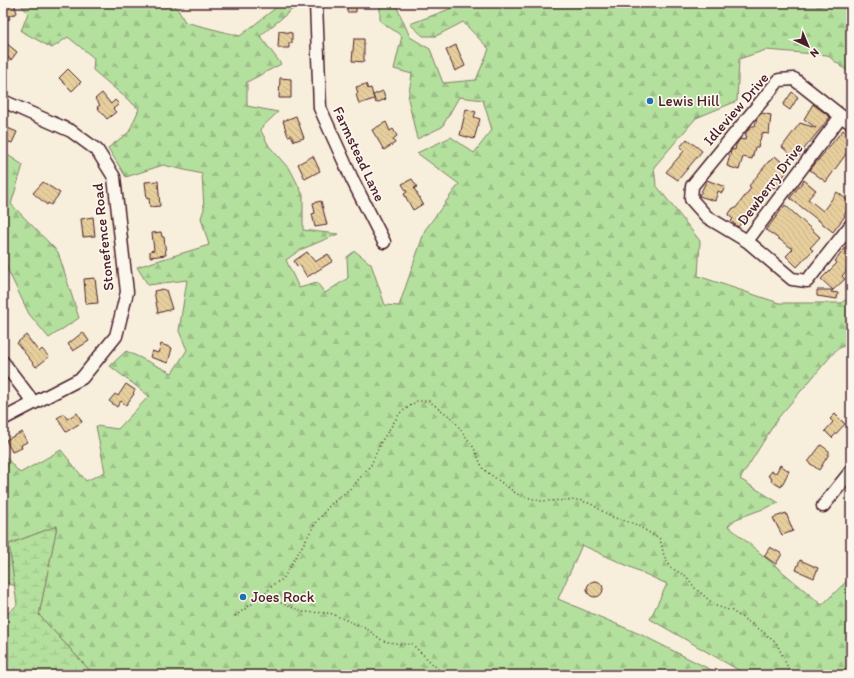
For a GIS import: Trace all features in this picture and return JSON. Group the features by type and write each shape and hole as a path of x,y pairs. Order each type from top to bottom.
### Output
{"street":[{"name":"Farmstead Lane","path":"316,3 320,108 352,179 384,242"},
{"name":"Idleview Drive","path":"747,241 708,217 692,199 692,186 779,80 794,79 841,116"},
{"name":"Stonefence Road","path":"3,100 71,131 97,150 114,177 127,292 116,336 82,378 3,419"},
{"path":"841,116 851,123"},
{"name":"Dewberry Drive","path":"841,116 747,241 792,279 807,281 851,225"},
{"path":"3,362 34,403"},
{"path":"823,506 851,471"}],"path":[{"path":"235,616 263,596 274,584 283,579 318,519 330,505 352,487 371,465 381,442 400,413 417,401 429,401 453,419 474,448 483,469 517,494 540,501 579,500 591,504 612,517 635,524 660,539 664,556 671,568 686,576 695,588 716,606 732,611 762,631 777,644 790,670 803,675"},
{"path":"263,596 304,612 330,613 367,629 383,640 401,644 412,644 444,675"}],"green space":[{"path":"19,3 174,3 185,22 240,36 282,3 300,3 260,36 281,64 247,82 247,106 278,112 260,129 269,146 291,171 303,195 303,230 338,234 300,250 286,260 299,288 317,283 325,293 348,278 347,257 355,251 371,264 385,305 399,306 425,230 459,184 417,153 451,137 474,153 492,130 483,100 459,97 442,127 417,139 408,99 412,74 394,69 402,36 380,21 380,3 395,3 410,37 430,49 443,83 476,80 489,49 463,22 436,36 423,36 410,24 452,8 451,3 851,3 851,74 827,55 766,50 739,59 737,101 696,118 654,167 656,185 700,241 698,276 779,303 841,303 851,296 851,342 836,350 778,418 740,479 779,503 736,519 728,526 822,605 851,577 851,675 747,675 650,619 667,584 582,545 558,599 642,635 721,675 94,675 39,615 57,526 9,544 15,586 3,581 3,454 20,473 61,450 86,481 105,472 96,426 118,429 149,396 110,366 126,351 172,373 187,350 179,331 187,280 148,285 137,267 209,245 201,218 204,209 202,174 163,165 126,177 108,148 129,132 139,109 93,70 94,58 68,37 52,48 21,31 28,13"},
{"path":"3,152 23,165 11,204 58,252 79,318 49,338 29,314 3,260"},
{"path":"57,526 39,615 94,675 3,675 3,618 17,605 9,544"}],"building":[{"path":"3,3 14,3 17,13 9,16 10,19 3,21"},
{"path":"347,3 356,3 356,12 347,12"},
{"path":"279,31 292,33 292,43 289,43 289,48 278,48"},
{"path":"354,39 364,39 364,62 352,61"},
{"path":"6,43 17,52 11,60 3,54 3,47"},
{"path":"456,45 465,66 455,71 446,50"},
{"path":"68,69 81,82 72,91 59,78"},
{"path":"280,78 291,79 291,98 279,98"},
{"path":"366,84 368,89 371,88 374,99 359,104 356,94 358,93 356,87"},
{"path":"383,91 386,99 376,103 373,95"},
{"path":"792,92 798,97 790,110 783,105"},
{"path":"102,93 111,104 115,100 119,104 113,109 116,112 107,119 97,107 100,105 95,99"},
{"path":"813,104 830,117 796,159 782,147 800,123 816,128 804,119"},
{"path":"466,109 476,112 474,117 480,119 474,139 460,135"},
{"path":"762,113 771,115 769,134 762,133 758,147 755,147 752,159 743,157 739,170 727,166 732,149 735,150 740,139 745,140 746,133 751,126 755,126 757,118"},
{"path":"296,116 304,138 294,141 291,135 288,136 283,121"},
{"path":"386,122 390,131 393,129 397,136 393,139 395,143 384,150 372,130"},
{"path":"3,126 17,132 12,143 3,140"},
{"path":"843,130 851,137 851,147 826,182 810,170"},
{"path":"687,139 702,151 678,180 666,172 684,151 680,147"},
{"path":"313,156 320,171 305,179 298,164"},
{"path":"775,156 789,168 774,188 772,187 757,204 753,212 751,211 738,227 731,221 733,219 728,215 733,208 735,209 751,188 749,186 769,161"},
{"path":"412,179 417,187 414,188 423,204 413,210 404,194 407,192 402,184"},
{"path":"707,180 725,187 722,193 718,191 715,201 699,196"},
{"path":"804,180 816,190 808,199 823,211 837,192 851,203 844,215 845,216 833,232 790,198"},
{"path":"158,181 160,206 150,207 149,198 147,199 145,182"},
{"path":"43,182 60,193 51,205 48,203 47,205 33,193"},
{"path":"321,201 327,225 315,227 312,214 315,213 313,203"},
{"path":"785,205 820,237 810,248 813,250 797,267 786,256 793,249 766,230"},
{"path":"93,217 95,236 83,237 81,219"},
{"path":"161,232 162,237 164,237 166,255 150,257 150,251 154,250 152,233"},
{"path":"851,241 851,265 842,276 845,279 831,292 838,293 837,299 817,296 817,290 833,290 821,279 837,263 835,261"},
{"path":"307,252 315,262 328,254 333,261 307,277 300,265 297,266 294,261"},
{"path":"95,278 98,303 86,304 84,279"},
{"path":"163,289 166,290 172,309 158,313 154,291"},
{"path":"83,332 89,341 73,351 68,344"},
{"path":"26,335 39,352 42,349 49,357 36,367 17,343"},
{"path":"161,344 172,348 168,363 150,357 152,351 158,353"},
{"path":"126,384 135,390 133,393 134,394 126,405 121,401 117,407 109,401 115,394 118,396"},
{"path":"77,413 82,422 66,432 57,418 64,414 67,419"},
{"path":"835,414 845,424 832,438 825,431 833,422 830,419"},
{"path":"22,432 27,442 21,445 22,448 12,452 6,440"},
{"path":"821,445 829,451 829,454 819,470 808,462"},
{"path":"780,465 789,471 781,487 771,481 772,479 768,476 772,471 776,473"},
{"path":"786,513 793,531 782,535 773,518"},
{"path":"770,547 782,554 776,564 764,556"},
{"path":"800,560 818,568 814,578 796,570"},
{"path":"592,581 598,581 603,586 601,595 598,597 592,597 587,592 587,586"}],"place":[{"name":"Lewis Hill","path":"650,101"},
{"name":"Joes Rock","path":"243,597"}]}
